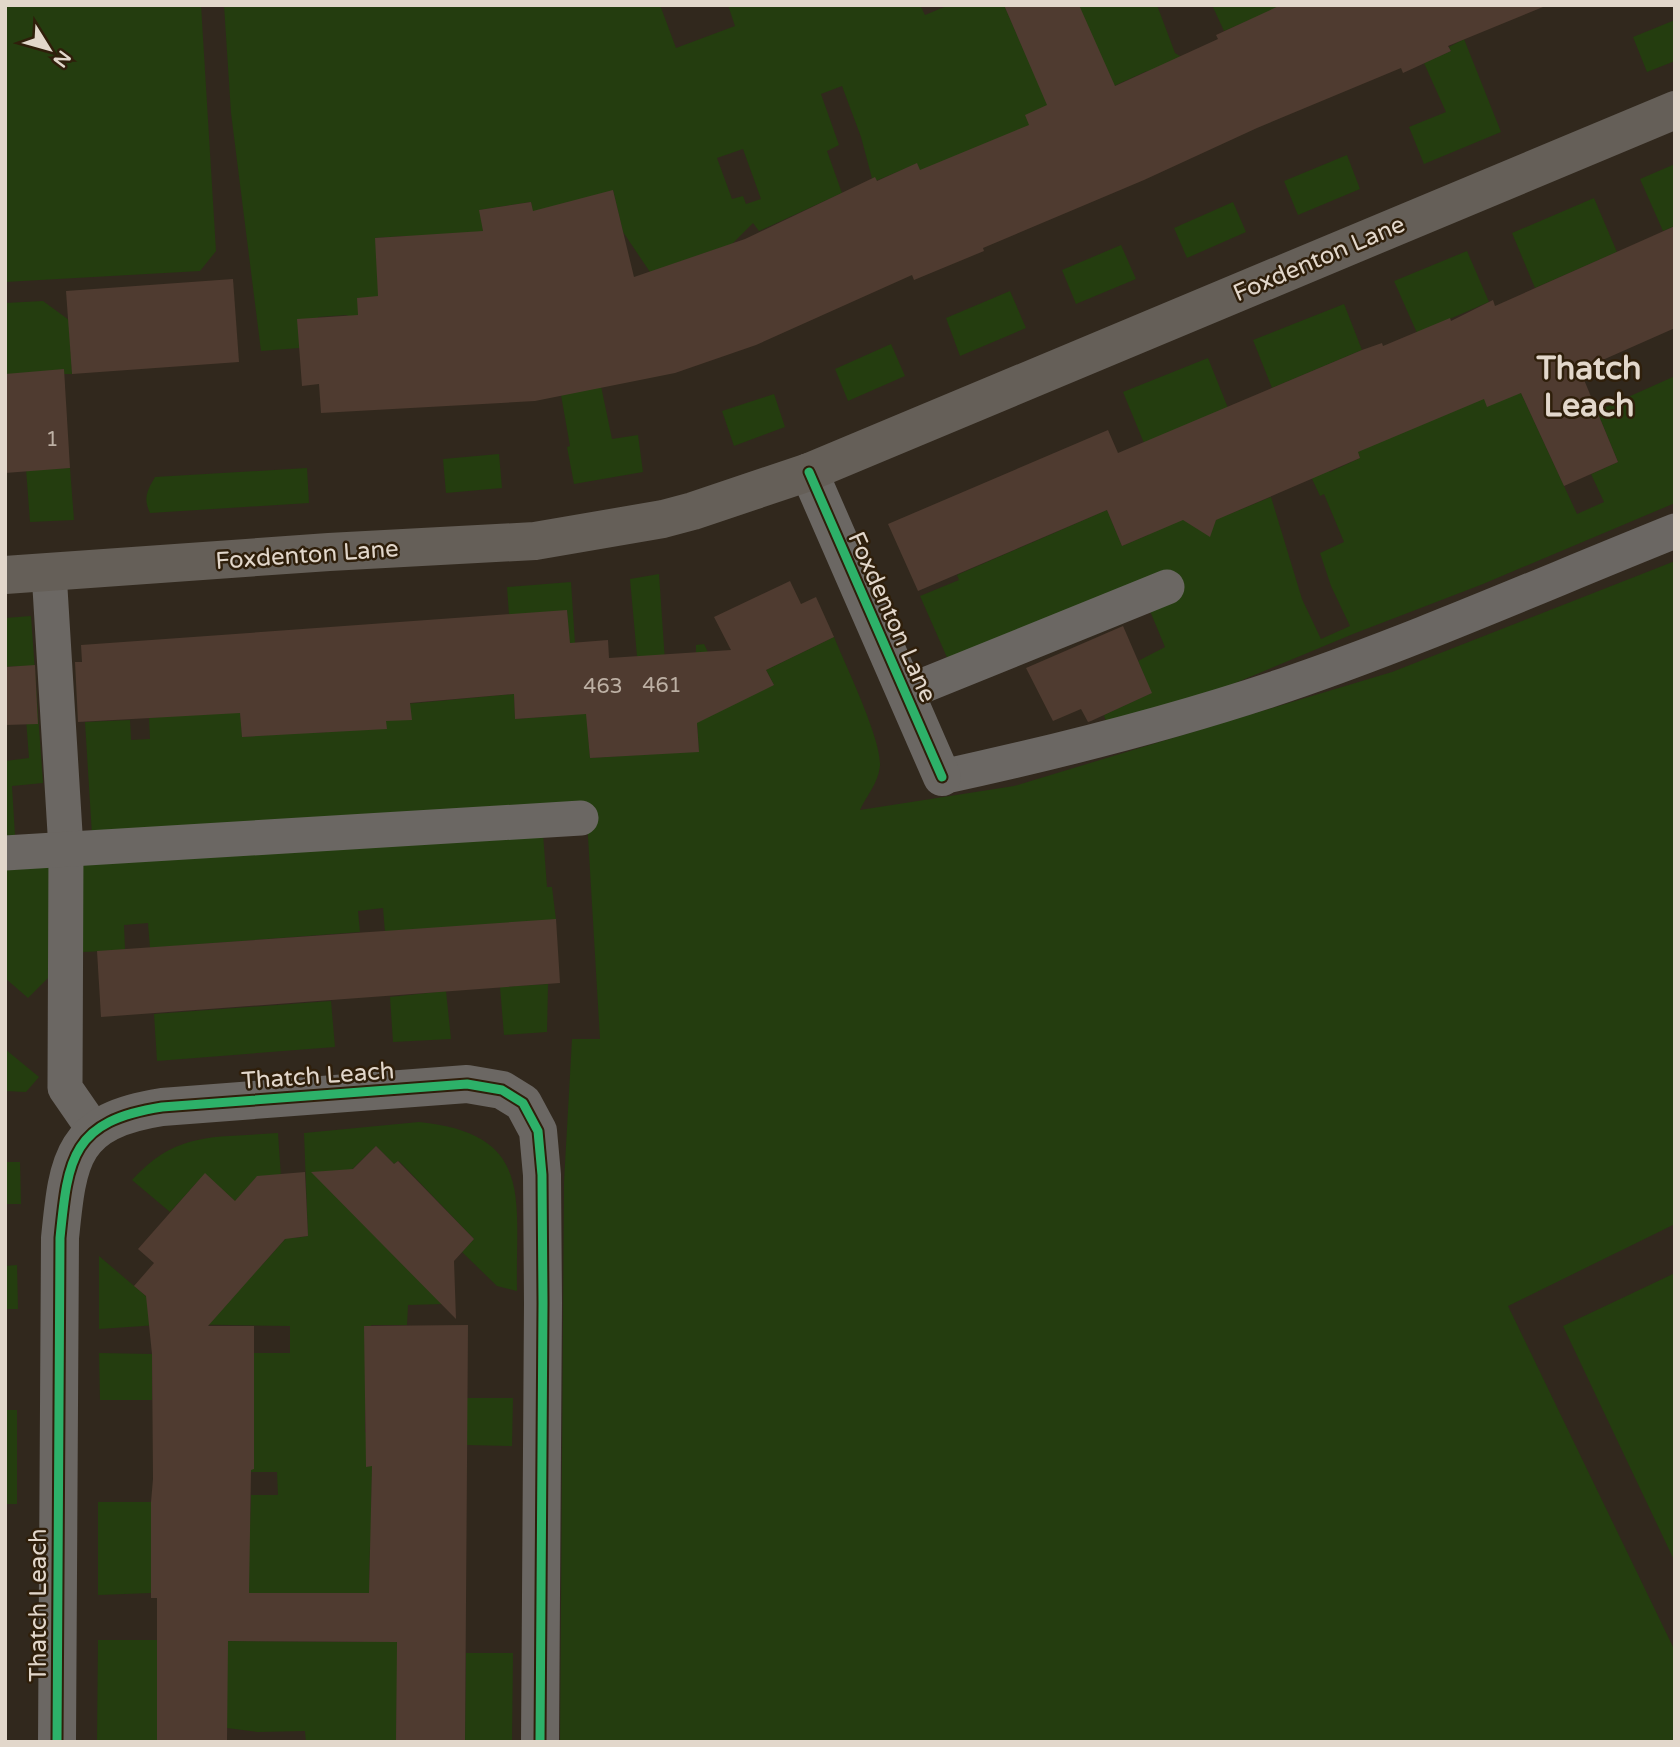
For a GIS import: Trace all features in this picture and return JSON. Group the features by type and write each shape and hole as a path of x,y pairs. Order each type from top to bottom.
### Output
{"main road":[{"name":"Foxdenton Lane","path":"5,575 329,552 535,541 673,516 809,472 1675,110"}],"street":[{"name":"Foxdenton Lane","path":"809,472 942,777"},
{"name":"Thatch Leach","path":"57,1742 60,1238 78,1146 94,1130 131,1112 162,1107 467,1084 502,1090 523,1103 538,1131 542,1175 540,1742"}],"lane":[{"path":"942,777 1026,758 1171,719 1284,685 1390,646 1675,531"},
{"path":"49,572 66,849 65,1088 94,1130"},
{"path":"905,693 1167,587"},
{"path":"5,853 581,818"}],"green space":[{"path":"5,5 201,5 216,251 200,271 5,282"},
{"path":"224,5 660,5 676,48 735,26 728,5 920,5 925,15 949,5 1004,5 1024,51 1079,5 1157,5 1175,53 1195,65 1156,91 1147,71 1103,91 1035,140 928,187 917,164 873,182 861,137 842,86 821,94 839,145 827,151 842,193 759,231 753,223 732,244 650,272 623,232 613,190 539,250 531,202 480,210 487,259 404,236 375,238 389,274 361,345 347,315 318,317 319,332 299,348 261,351 231,113","holes":["743,149 761,199 746,204 743,196 732,199 717,158"]},
{"path":"1212,5 1286,5 1224,31"},
{"path":"1675,20 1675,61 1647,72 1633,37"},
{"path":"1464,39 1501,132 1424,164 1409,127 1446,112 1424,63 1451,51 1449,47"},
{"path":"1347,155 1360,189 1298,215 1284,181"},
{"path":"1675,164 1675,226 1663,231 1640,179"},
{"path":"1594,198 1617,252 1535,288 1512,233"},
{"path":"1233,202 1246,232 1187,258 1174,228"},
{"path":"1121,245 1136,279 1076,304 1062,270"},
{"path":"1467,251 1489,302 1417,333 1394,281"},
{"path":"1010,291 1026,328 960,356 946,318"},
{"path":"43,301 69,320 72,374 5,374 5,303"},
{"path":"1344,304 1362,350 1272,388 1253,340"},
{"path":"891,344 905,376 848,401 835,369"},
{"path":"1208,358 1228,408 1144,443 1123,392"},
{"path":"1675,376 1675,503 1483,584 1216,691 1106,722 1104,715 1151,693 1138,661 1165,647 1150,611 949,662 920,596 959,580 957,575 1107,510 1122,546 1148,535 1166,508 1197,528 1215,522 1219,513 1227,515 1271,497 1302,599 1321,639 1350,626 1331,586 1320,553 1344,542 1324,494 1320,496 1301,455 1319,448 1330,472 1360,458 1351,434 1436,403 1521,393 1577,514 1604,502 1591,474 1618,462 1597,411"},
{"path":"601,386 612,439 638,435 643,472 574,484 561,395"},
{"path":"774,394 785,427 734,446 722,411"},
{"path":"499,454 502,488 446,493 443,459"},
{"path":"25,455 47,469 70,468 74,520 30,522"},
{"path":"307,468 309,503 150,513 146,499 155,477"},
{"path":"1675,561 1675,1224 1508,1306 1675,1651 1675,1742 560,1742 564,1182 572,1039 600,1039 586,803 92,835 85,722 130,720 131,740 150,739 149,718 240,710 242,737 268,735 316,709 317,733 346,730 385,706 514,694 515,719 543,717 573,689 567,611 509,615 507,587 571,582 578,690 585,690 590,758 699,751 692,656 696,655 696,645 704,644 726,689 774,685 766,670 834,637 869,721 879,754 877,778 860,810 1014,786 1392,672"},
{"path":"659,574 666,676 639,678 630,579"},
{"path":"31,616 43,783 12,786 15,836 5,837 5,761 29,758 22,666 5,667 5,618"},
{"path":"543,834 547,887 552,887 556,920 385,932 383,908 358,911 360,932 150,948 148,923 124,925 125,950 83,952 83,863"},
{"path":"49,864 49,977 28,998 5,978 5,867"},
{"path":"548,984 547,1032 504,1035 500,987"},
{"path":"446,991 451,1039 393,1042 390,997"},
{"path":"331,1001 335,1047 157,1061 154,1014"},
{"path":"5,1049 39,1077 26,1092 5,1091"},
{"path":"419,1122 457,1129 483,1141 501,1156 511,1176 516,1200 517,1291 497,1286 462,1252 474,1239 399,1161 394,1164 376,1146 330,1191 443,1304 408,1305 407,1325 371,1325 374,1404 365,1411 365,1432 373,1436 467,1452 467,1473 372,1473 371,1513 399,1547 370,1547 369,1580 399,1580 396,1742 306,1742 305,1731 257,1732 227,1728 221,1641 363,1642 365,1616 227,1615 227,1527 250,1526 251,1495 278,1495 277,1472 223,1472 242,1353 290,1353 290,1326 173,1324 99,1329 99,1256 174,1320 263,1264 294,1229 295,1238 308,1236 304,1133"},
{"path":"278,1133 284,1221 235,1201 205,1174 170,1212 132,1180 165,1152 182,1144 216,1137"},
{"path":"5,1162 20,1162 21,1204 5,1204"},
{"path":"17,1265 18,1309 5,1309 5,1266"},
{"path":"1675,1273 1675,1562 1563,1326"},
{"path":"99,1353 152,1354 152,1400 100,1400"},
{"path":"467,1398 513,1398 512,1446 467,1445"},
{"path":"5,1410 17,1410 17,1504 5,1504"},
{"path":"98,1502 151,1502 151,1593 98,1595"},
{"path":"98,1640 157,1640 157,1742 97,1742"},
{"path":"466,1653 513,1653 512,1742 465,1742"}],"building":[{"path":"1004,5 1079,5 1115,86 1218,39 1216,35 1281,5 1543,7 1448,46 1451,51 1403,73 1401,68 1257,128 1144,180 983,248 984,251 914,280 912,275 756,345 675,373 535,401 321,413 319,384 302,386 297,319 358,315 357,298 378,296 375,238 483,231 479,210 531,202 533,211 613,190 634,277 745,239 875,177 877,181 917,163 920,170 1029,125 1025,115 1047,105"},
{"path":"1675,226 1675,328 1580,370 1618,462 1564,486 1521,393 1487,407 1484,399 1358,452 1360,458 1216,520 1210,537 1183,520 1122,546 1107,510 918,591 888,524 1108,430 1118,453 1362,350 1382,343 1383,346 1450,318 1451,321 1493,300 1495,306"},
{"path":"233,279 239,362 72,374 66,291"},
{"path":"64,369 70,468 5,473 5,374"},
{"path":"790,581 801,604 816,597 834,637 766,670 774,685 697,723 699,752 590,758 586,714 515,719 514,694 410,703 412,720 386,721 387,729 242,737 240,713 78,722 75,662 82,662 81,645 567,610 570,643 608,640 609,658 731,650 714,617"},
{"path":"1123,626 1152,693 1088,722 1081,709 1053,721 1026,668"},
{"path":"35,665 38,724 5,725 5,667"},
{"path":"556,919 560,983 101,1017 97,951"},
{"path":"376,1146 394,1164 398,1161 474,1239 454,1261 456,1319 311,1172 353,1169"},
{"path":"305,1172 308,1236 285,1239 208,1326 254,1326 254,1469 251,1470 249,1593 369,1593 372,1466 366,1467 364,1326 468,1325 465,1742 396,1742 397,1642 228,1641 227,1742 157,1742 157,1598 151,1598 152,1354 146,1296 134,1286 154,1263 138,1249 205,1173 235,1201 257,1176"}],"cycle path":[{"path":"809,472 942,777"},
{"path":"57,1742 60,1238 67,1185 80,1147 92,1133 109,1122 132,1113 162,1107 467,1084 502,1090 523,1103 538,1131 542,1175 543,1303 540,1742"}],"district":[{"name":"Thatch Leach","path":"1589,388"}]}
